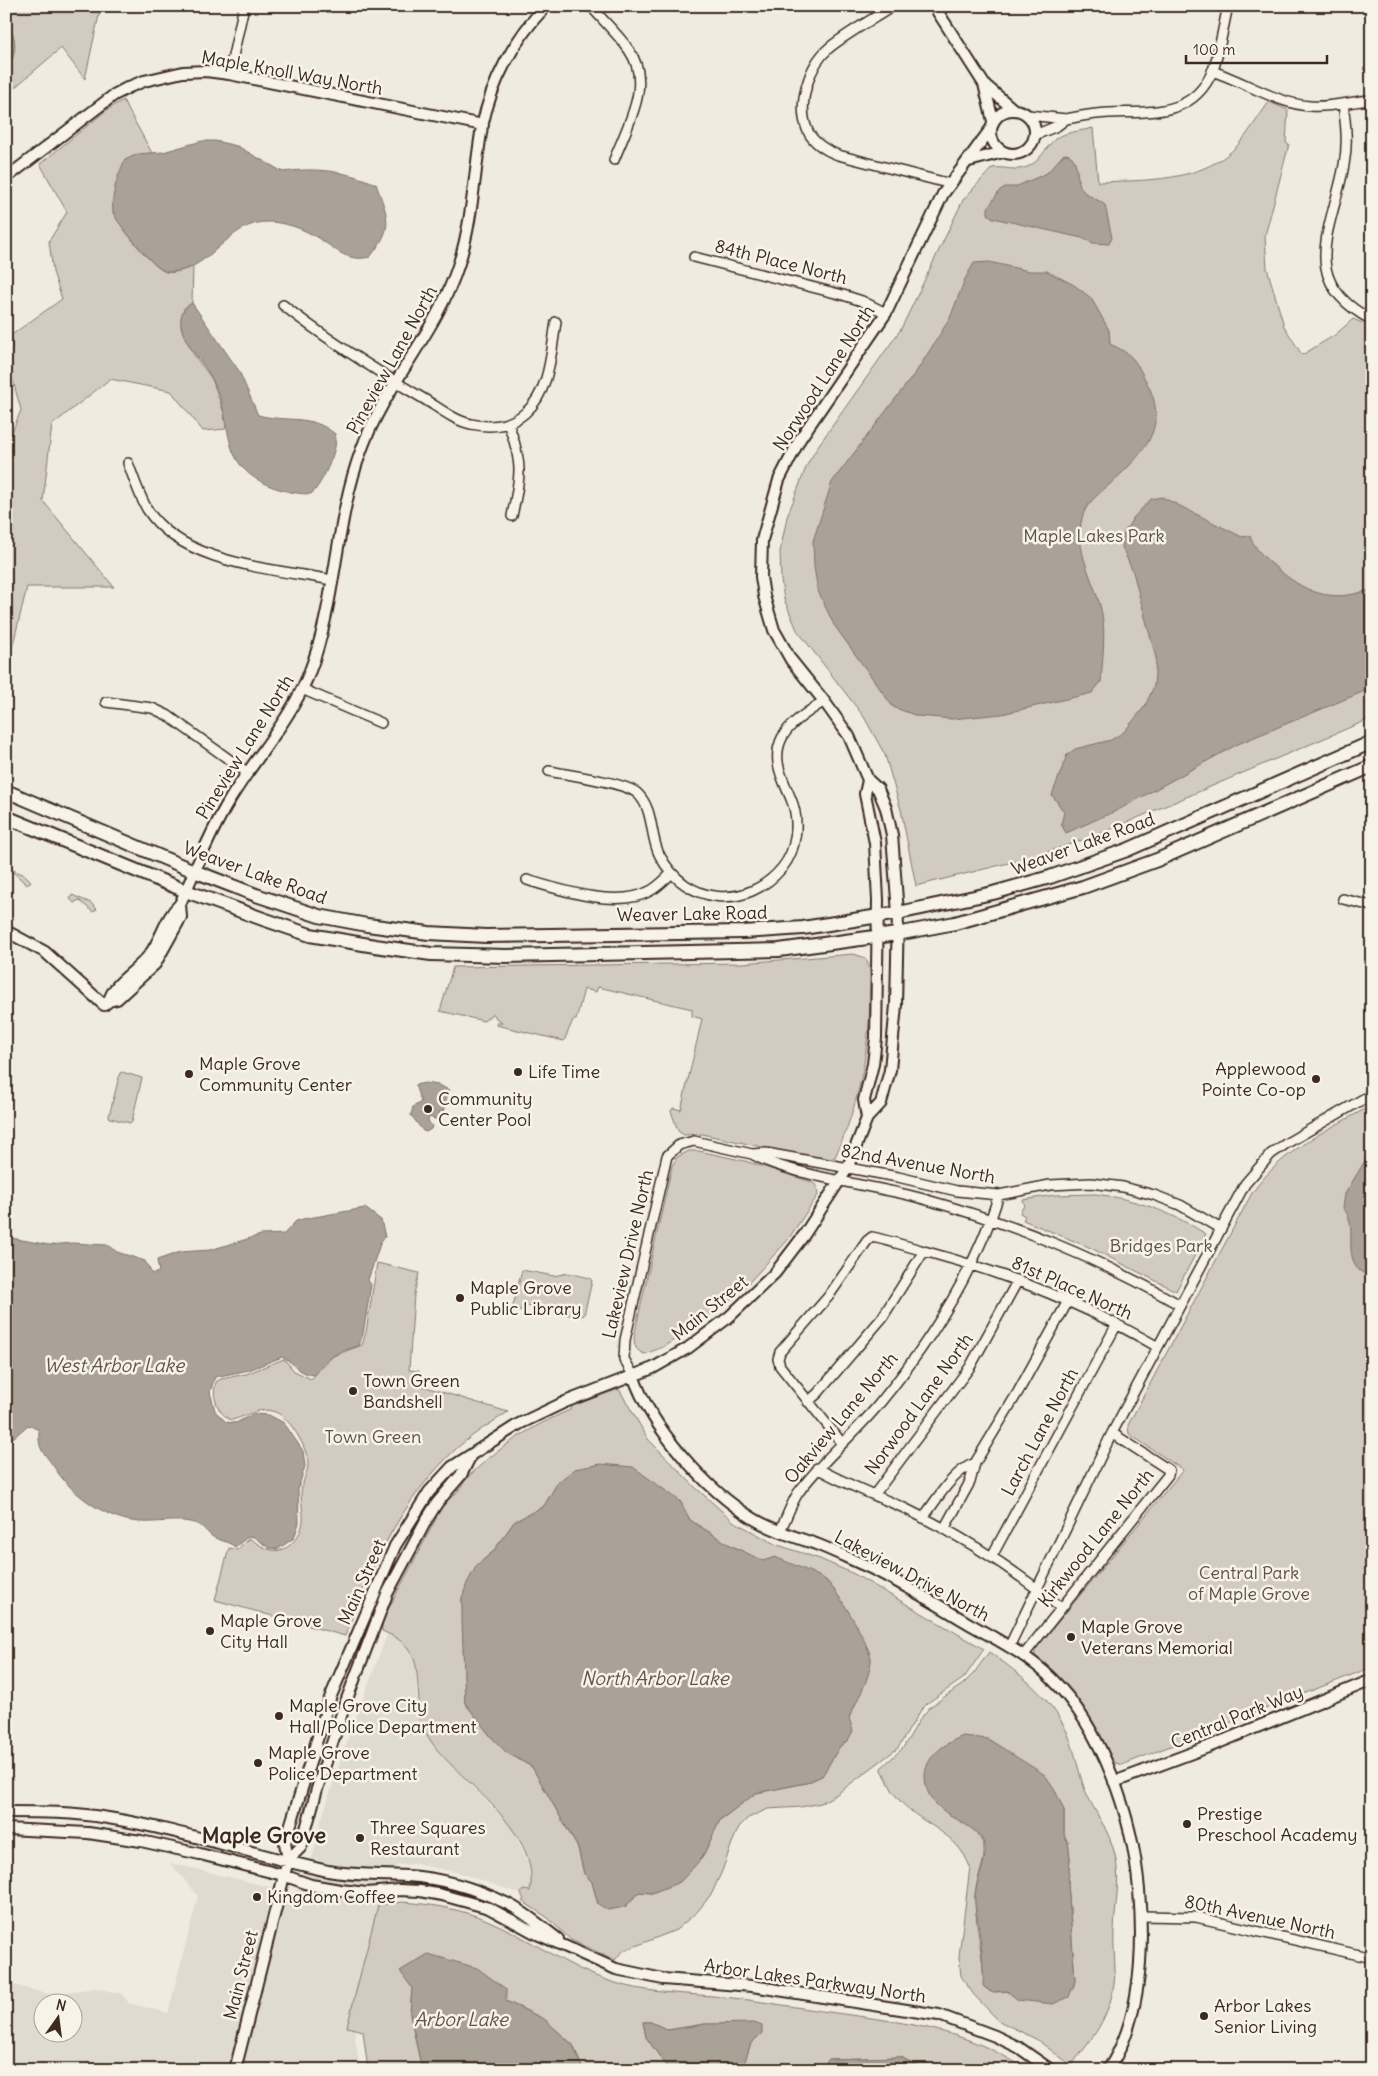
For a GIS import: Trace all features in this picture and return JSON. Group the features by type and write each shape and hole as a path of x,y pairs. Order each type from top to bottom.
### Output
{"main road":[{"name":"Weaver Lake Road","path":"6,791 256,896 319,916 367,925 429,933 486,936 742,932 803,928 898,914 993,894 1050,877 1127,850 1372,742"},
{"name":"Weaver Lake Road","path":"6,817 186,891 310,935 431,954 564,956 770,950 820,946 955,923 1083,887 1157,860 1372,766"}],"street":[{"path":"229,74 244,6"},
{"name":"Pineview Lane North","path":"6,931 45,952 106,1003 111,992 150,955 170,913 180,904 218,820 278,730 302,689 319,645 351,482 358,458 374,421 443,301 458,267 466,238 483,125 494,88 507,60 523,34 546,6"},
{"path":"591,6 629,51 637,68 639,78 638,97 614,160"},
{"path":"893,6 839,42 819,59 811,73 804,102 803,116 807,130 815,142 826,150 838,155 951,184"},
{"path":"934,6 984,84 1013,109 1028,115 1066,119 1096,114 1165,111 1186,102 1200,90 1212,71 1228,6"},
{"name":"Maple Knoll Way North","path":"6,178 114,95 144,80 183,72 206,71 229,74 483,125"},
{"path":"1212,71 1234,78 1293,104 1311,106 1372,100"},
{"path":"984,84 992,125 990,136 995,146 1003,152 1013,154 1024,152 1032,144 1035,135 1034,124 1028,115"},
{"path":"1343,104 1347,133 1344,166 1327,231 1324,252 1328,277 1342,299 1352,309 1372,320"},
{"path":"992,125 1003,111 1013,109"},
{"path":"1035,135 1057,126 1066,119"},
{"name":"Norwood Lane North","path":"897,934 898,914 892,835 886,808 878,789 868,780 849,736 791,660 774,630 764,596 761,577 762,540 779,480 800,438 886,313 943,194 969,161 992,125"},
{"path":"969,161 1003,152"},
{"name":"84th Place North","path":"694,257 843,294 886,313"},
{"path":"282,305 316,330 396,382 469,424 483,426 508,423 524,414 534,403 546,378 556,322"},
{"path":"508,423 516,444 520,469 512,516"},
{"path":"128,463 148,509 159,524 172,536 234,562 332,580"},
{"path":"302,689 381,723"},
{"path":"549,771 628,788 637,793 645,802 659,854 671,874 690,888 709,895 728,897 742,895 759,888 774,877 785,865 793,847 796,817 779,773 778,755 782,738 792,724 824,701"},
{"path":"106,702 152,708 167,715 248,773"},
{"name":"Norwood Lane North","path":"868,780 865,794 875,843 878,872 877,937"},
{"path":"527,880 589,896 623,897 638,896 650,891 671,874"},
{"path":"1342,899 1372,906"},
{"name":"Main Street","path":"288,1860 285,1843 330,1698 395,1546 429,1492 452,1467 518,1424 538,1414 653,1368 688,1348 717,1327 748,1300 790,1255 840,1181 847,1169 868,1118 882,1104 890,1070 894,1041 897,934"},
{"name":"Main Street","path":"868,1118 864,1100 876,1038 877,937"},
{"name":"Kirkwood Lane North","path":"1009,1647 1112,1433 1245,1184 1272,1154 1287,1143 1372,1094"},
{"name":"82nd Avenue North","path":"672,1150 679,1145 694,1141 752,1154 766,1153 898,1177 957,1191 998,1196 1050,1185 1091,1183 1114,1186 1154,1195 1180,1205 1221,1228"},
{"name":"Lakeview Drive North","path":"672,1150 667,1156 656,1199 625,1340 624,1359 633,1375 639,1392 653,1419 691,1465 726,1499 755,1520 822,1546 916,1592 1023,1656 1051,1677 1076,1706 1096,1740 1114,1782 1130,1830 1138,1879 1141,1916 1138,1978 1124,2042 1108,2070"},
{"name":"82nd Avenue North","path":"752,1154 764,1162 818,1177 920,1198 991,1219 1068,1248 1135,1279 1180,1305"},
{"name":"Oakview Lane North","path":"780,1531 797,1495 817,1468 880,1404 929,1337 972,1264 991,1219 998,1196"},
{"name":"81st Place North","path":"808,1402 780,1366 778,1359 780,1352 828,1297 867,1241 872,1237 972,1264 1018,1280 1117,1324 1158,1347"},
{"name":"Oakview Lane North","path":"808,1402 818,1393 882,1318 924,1251"},
{"name":"Norwood Lane North","path":"874,1495 970,1367 1018,1280"},
{"path":"944,1530 970,1482 975,1463 1018,1392 1068,1301"},
{"name":"Larch Lane North","path":"992,1556 1117,1324"},
{"path":"808,1402 842,1443"},
{"name":"Kirkwood Lane North","path":"1023,1656 1168,1475 1169,1470 1112,1433"},
{"name":"Main Street","path":"235,2070 283,1875 288,1860 301,1847 344,1704 387,1594 427,1519 461,1475 471,1455"},
{"path":"924,1518 957,1473 975,1463"},
{"path":"817,1468 924,1518 992,1556 1038,1588 1061,1608"},
{"name":"Central Park Way","path":"1114,1782 1208,1747 1372,1680"},
{"name":"Arbor Lakes Parkway North","path":"6,1812 43,1812 107,1818 146,1825 328,1870 361,1876 407,1876 440,1881 470,1889 510,1905 567,1947"},
{"name":"Arbor Lakes Parkway North","path":"6,1829 104,1834 200,1854 283,1875 311,1885 367,1893 400,1890 420,1891 470,1902 489,1908 535,1933 616,1969 663,1980 752,1986 939,2015 995,2036 1018,2047 1051,2070"},
{"name":"80th Avenue North","path":"1141,1916 1196,1917 1372,1958"}],"shaded area":[{"path":"425,1590 416,1682 419,1721 439,1752 512,1827 529,1864 532,1882 530,1892 523,1890 521,1894 460,1873 416,1864 397,1865 364,1969 356,2004 355,2038 360,2070 6,2070 6,1983 47,1994 97,1988 122,1994 129,2003 168,2013 198,1896 170,1863 295,1893 313,1855 321,1821 347,1741 389,1629"}],"green space":[{"path":"6,6 101,6 85,79 61,48 6,95 6,75 13,53 14,41 13,35 6,24"},
{"path":"123,100 152,153 131,159 125,165 120,173 113,213 137,246 160,269 172,272 193,267 192,303 184,308 181,327 194,355 212,379 224,413 226,429 203,431 171,391 110,379 52,425 43,501 114,587 27,587 6,673 6,447 21,410 7,359 12,347 10,336 62,299 53,272 49,241 67,212 40,164 108,109"},
{"name":"Maple Lakes Park","path":"1269,102 1288,110 1286,143 1289,144 1265,236 1267,268 1284,326 1302,355 1335,335 1353,319 1372,327 1372,718 1097,835 1033,857 916,886 901,810 885,755 864,717 797,630 784,599 780,552 787,517 807,465 818,446 901,329 963,200 992,168 1018,169 1027,167 1035,162 1055,139 1068,133 1093,128 1098,182 1134,181 1190,173 1207,167 1223,158 1237,146"},
{"path":"6,867 25,875 31,881 27,885 13,872 6,877"},
{"path":"72,895 91,903 97,909 93,912 79,900 74,903 70,899"},
{"path":"854,954 865,958 870,970 868,1035 862,1076 851,1117 835,1157 827,1161 702,1134 684,1135 678,1131 671,1111 673,1108 681,1110 702,1019 692,1016 692,1009 598,987 596,992 584,989 576,1020 573,1020 564,1041 496,1025 496,1023 502,1023 493,1013 484,1021 440,1011 453,967 742,963"},
{"path":"120,1073 142,1078 130,1123 110,1118 109,1116"},
{"name":"Central Park of Maple Grove","path":"1372,1105 1372,1667 1122,1765 1113,1762 1081,1704 1061,1680 1035,1656 1035,1650 1183,1470 1129,1434 1128,1425 1252,1193 1277,1164 1306,1142"},
{"path":"689,1151 699,1151 745,1161 812,1182 817,1186 818,1195 787,1241 743,1289 700,1324 663,1347 645,1354 637,1349 634,1341 637,1322 672,1166 677,1157"},
{"name":"Bridges Park","path":"1095,1194 1125,1199 1153,1208 1180,1219 1206,1234 1176,1291 1091,1248 1023,1220 1025,1216 1020,1213 1025,1206 1023,1200 1054,1195"},
{"name":"Town Green","path":"377,1263 419,1273 414,1294 409,1370 419,1371 419,1385 508,1412 458,1447 420,1488 390,1534 377,1559 345,1636 215,1600 229,1548 237,1550 249,1538 269,1549 280,1550 285,1549 298,1536 303,1522 301,1491 308,1465 305,1451 298,1435 281,1415 269,1410 263,1410 231,1420 222,1414 214,1393 216,1382 221,1379 246,1374 284,1359 294,1371 311,1379 333,1356 362,1345 366,1332"},
{"path":"522,1270 554,1276 568,1273 590,1278 592,1281 584,1315 579,1317 522,1305 521,1311 513,1306"},
{"path":"619,1389 648,1439 696,1488 733,1521 775,1544 820,1559 854,1574 984,1649 964,1678 929,1702 921,1710 898,1748 837,1794 821,1803 801,1807 768,1809 748,1818 739,1827 712,1893 698,1911 676,1930 623,1951 615,1960 571,1940 548,1918 522,1901 524,1899 521,1894 523,1890 530,1891 531,1871 525,1851 515,1833 501,1815 440,1753 431,1741 419,1721 421,1713 417,1674 412,1654 396,1638 382,1631 382,1621 443,1503 455,1494 470,1475 505,1446 529,1430 570,1410 573,1405","holes":["558,1482 680,1501 690,1520 728,1544 763,1561 826,1580 835,1591 866,1645 871,1659 866,1679 849,1718 848,1740 840,1746 822,1776 806,1783 756,1793 720,1820 702,1858 652,1893 639,1892 625,1907 598,1904 592,1882 584,1874 578,1848 532,1767 506,1752 492,1738 465,1703 462,1598 477,1565 493,1552 514,1522 544,1506"]},
{"path":"989,1652 1023,1677 1052,1708 1067,1732 1085,1790 1113,1846 1118,1883 1114,1935 1114,1986 1102,2022 1088,2044 1071,2065 1036,2039 999,2021 974,1995 961,1976 959,1956 970,1867 964,1855 949,1838 910,1811 901,1802 892,1790 881,1768 903,1748 920,1719 930,1707 963,1684 974,1673","holes":["1064,1810 1064,1835 1068,1842 1070,1858 1068,1883 1075,1981 1073,1989 991,1992 984,1987 983,1964 975,1908 976,1888 984,1856 982,1841 977,1834"]},
{"path":"402,1902 424,1904 477,1916 503,1927 580,1969 625,1986 662,1992 727,1997 928,2028 978,2044 1003,2055 1027,2070 925,2070 901,2057 829,2059 819,2070 742,2070 751,2043 762,2033 724,2025 705,2024 668,2030 650,2022 643,2022 646,2037 669,2070 583,2070 573,2045 544,2019 506,2001 412,1988 410,2014 422,2070 368,2070 363,2031 347,2027 378,1905"}],"water":[{"path":"6,24 13,35 15,48 12,61 6,73"},
{"path":"202,141 215,141 237,146 283,172 330,171 376,184 384,205 387,222 383,237 378,246 370,257 353,258 346,256 313,235 287,224 255,223 231,236 198,263 186,269 171,272 163,270 140,249 115,216 113,198 118,178 125,160 138,154 163,152"},
{"path":"1064,154 1070,155 1073,158 1084,192 1105,205 1112,238 1109,244 1093,243 1082,238 993,218 988,214 988,208 1000,190 1005,187 1015,187 1047,173"},
{"path":"989,262 1029,271 1047,271 1074,285 1091,298 1109,330 1110,344 1133,359 1147,383 1154,399 1156,414 1154,427 1149,440 1141,452 1121,474 1099,493 1084,511 1082,517 1081,547 1099,603 1104,629 1101,682 1092,693 1002,714 952,719 917,716 893,707 834,625 818,591 814,567 813,541 832,482 918,369 950,318 965,279 974,263"},
{"path":"192,303 239,371 258,415 316,423 326,427 335,434 335,447 329,465 315,491 311,494 275,488 258,480 239,463 230,443 217,389 183,333 181,318 186,307"},
{"path":"1162,497 1242,537 1250,536 1257,548 1270,562 1285,575 1307,589 1319,593 1343,596 1372,589 1372,688 1238,744 1118,810 1066,833 1061,824 1064,812 1052,795 1067,755 1075,749 1111,740 1124,732 1145,706 1154,686 1156,658 1133,572 1122,547 1124,533 1133,518 1151,499"},
{"name":"Community Center Pool","path":"425,1083 438,1085 449,1090 443,1112 440,1111 438,1120 429,1117 428,1121 432,1126 426,1132 423,1131 411,1115 413,1107 421,1102 415,1085"},
{"path":"1372,1149 1372,1281 1355,1265 1351,1250 1350,1221 1343,1208 1345,1194"},
{"name":"West Arbor Lake","path":"365,1208 381,1220 385,1237 381,1241 368,1280 371,1285 363,1334 359,1346 333,1356 314,1375 303,1372 282,1357 249,1370 215,1377 210,1392 215,1411 226,1422 236,1423 253,1414 269,1415 284,1423 303,1451 305,1466 298,1489 299,1523 294,1538 278,1549 269,1548 254,1537 249,1536 235,1547 215,1538 203,1527 190,1522 141,1522 116,1517 80,1496 61,1477 40,1447 39,1430 28,1425 13,1438 6,1436 6,1237 49,1245 73,1243 107,1245 117,1252 145,1261 152,1274 159,1272 157,1260 180,1252 210,1250 261,1235 284,1234 296,1221"},
{"name":"North Arbor Lake","path":"601,1464 633,1467 680,1501 690,1520 728,1544 763,1561 775,1557 824,1579 852,1617 866,1644 871,1661 865,1683 849,1718 853,1731 848,1740 840,1746 822,1776 806,1783 756,1793 720,1820 702,1858 680,1882 652,1893 639,1892 625,1907 608,1910 598,1904 592,1882 584,1874 578,1848 532,1767 506,1752 492,1738 465,1703 462,1620 462,1598 467,1583 477,1565 493,1552 514,1522 544,1506 558,1482 575,1469"},
{"path":"963,1736 988,1739 1045,1775 1054,1788 1064,1810 1064,1835 1068,1842 1070,1858 1068,1883 1075,1981 1069,1997 1053,2004 1018,2000 1007,1991 991,1992 983,1986 982,1954 975,1898 985,1847 981,1837 933,1801 927,1790 925,1775 926,1768 933,1756 950,1742"},
{"name":"Arbor Lake","path":"428,1954 477,1968 506,1989 506,2001 544,2019 573,2045 583,2070 422,2070 410,2014 412,1988 400,1971"},
{"path":"643,2022 651,2022 668,2030 705,2024 754,2023 762,2026 762,2033 751,2043 742,2070 669,2070 646,2037"},
{"path":"901,2057 925,2070 819,2070 829,2059"}],"place":[{"name":"Life Time","path":"518,1072"},
{"name":"Maple Grove Community Center","path":"189,1074"},
{"name":"Applewood Pointe Co-op","path":"1316,1079"},
{"name":"Community Center Pool","path":"428,1109"},
{"name":"Maple Grove Public Library","path":"460,1298"},
{"name":"Town Green Bandshell","path":"353,1391"},
{"name":"Maple Grove City Hall","path":"210,1631"},
{"name":"Maple Grove Veterans Memorial","path":"1071,1637"},
{"name":"Maple Grove City Hall/Police Department","path":"279,1716"},
{"name":"Maple Grove Police Department","path":"258,1763"},
{"name":"Prestige Preschool Academy","path":"1187,1824"},
{"name":"Three Squares Restaurant","path":"360,1838"},
{"name":"Kingdom Coffee","path":"257,1897"},
{"name":"Arbor Lakes Senior Living","path":"1204,2016"}],"district":[{"name":"Maple Grove","path":"264,1835"}]}
